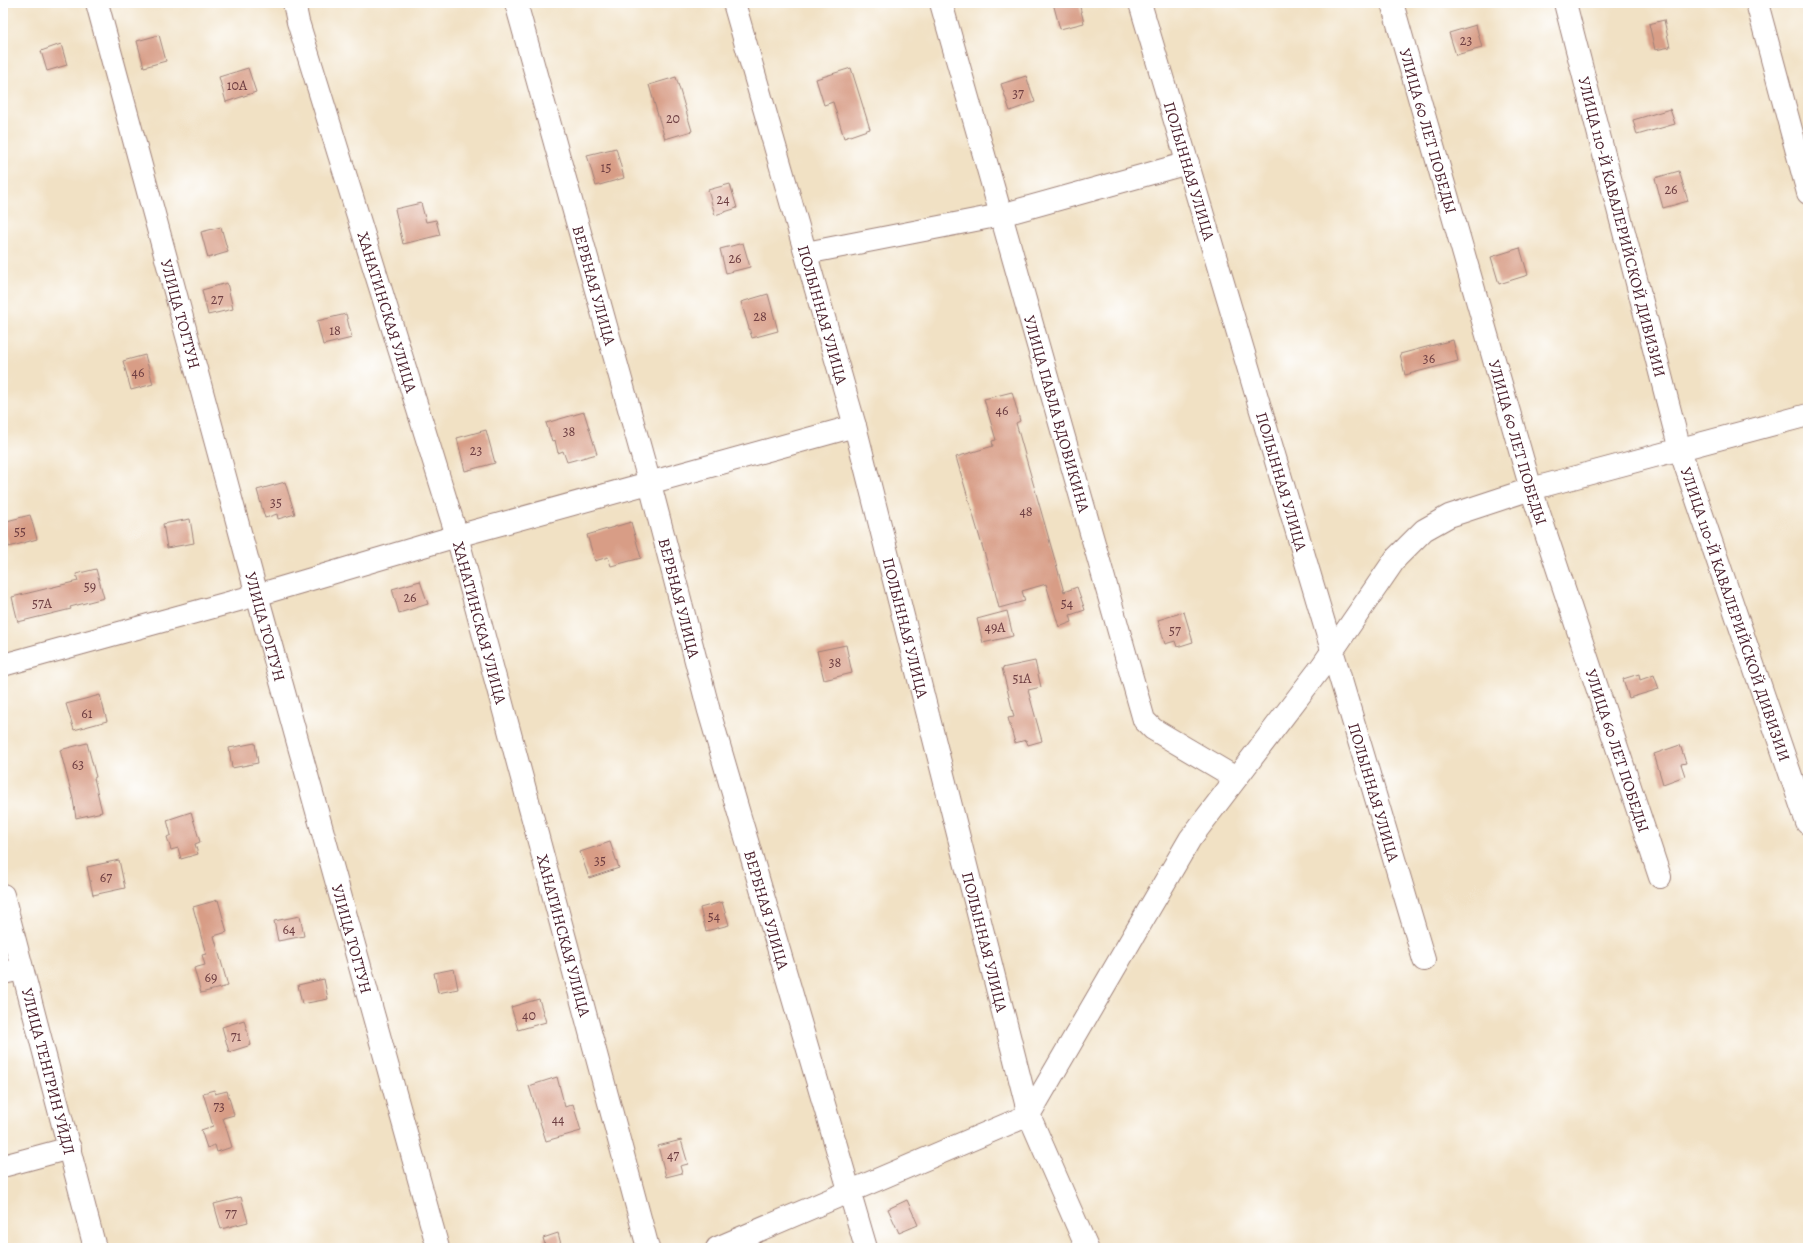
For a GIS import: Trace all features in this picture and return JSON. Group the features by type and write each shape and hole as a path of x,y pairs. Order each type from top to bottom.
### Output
{"street":[{"name":"УЛИЦА ТОГТУН","path":"97,3 257,595 438,1248"},
{"name":"ХАНАТИНСКАЯ УЛИЦА","path":"294,3 298,22 457,536 648,1248"},
{"name":"ВЕРБНАЯ УЛИЦА","path":"516,3 650,484 709,710 866,1248"},
{"name":"ПОЛЫННАЯ УЛИЦА","path":"734,3 855,426 1029,1115 1088,1248"},
{"name":"УЛИЦА ПАВЛА ВДОВИКИНА","path":"941,3 1144,720 1153,729 1236,778"},
{"name":"ПОЛЫННАЯ УЛИЦА","path":"1140,3 1424,960"},
{"name":"УЛИЦА 60 ЛЕТ ПОБЕДЫ","path":"1392,3 1531,489 1660,877"},
{"name":"УЛИЦА 110-Й КАВАЛЕРИЙСКОЙ ДИВИЗИИ","path":"1565,3 1680,450 1807,823"},
{"path":"1757,3 1808,193"},
{"path":"806,253 1001,215 1188,163"},
{"path":"717,1248 1029,1115 1190,839 1332,651 1396,558 1424,530 1449,516 1531,489 1808,415"},
{"path":"3,665 257,595 457,536 650,484 855,426"},
{"name":"УЛИЦА ТЕНГРИН УЙДЛ","path":"3,895 12,971 70,1148 95,1248"},
{"path":"3,1166 70,1148"}],"building":[{"path":"1053,3 1079,3 1084,23 1060,29"},
{"path":"1664,20 1670,47 1655,50 1649,24"},
{"path":"1476,25 1482,48 1456,55 1449,33"},
{"path":"159,35 166,61 144,67 137,41"},
{"path":"61,44 67,65 47,71 41,51"},
{"path":"248,68 256,92 226,102 219,77"},
{"path":"851,68 870,129 844,138 833,102 824,105 816,79"},
{"path":"1026,76 1035,102 1010,111 1001,84"},
{"path":"676,77 692,131 665,139 649,85"},
{"path":"1670,109 1675,124 1637,135 1633,120"},
{"path":"616,148 624,178 596,186 587,155"},
{"path":"1679,171 1688,201 1663,208 1655,178"},
{"path":"730,184 737,208 715,215 708,190"},
{"path":"421,203 426,222 436,220 440,235 403,244 395,209"},
{"path":"221,227 228,252 208,258 201,232"},
{"path":"743,243 750,267 726,273 720,249"},
{"path":"1520,248 1528,275 1499,284 1491,257"},
{"path":"227,283 233,309 208,315 202,290"},
{"path":"768,294 778,331 752,338 741,302"},
{"path":"346,314 352,338 323,345 317,321"},
{"path":"1453,340 1458,361 1405,375 1400,354"},
{"path":"145,355 153,384 131,390 123,361"},
{"path":"1012,392 1020,421 1016,423 1064,592 1077,587 1085,610 1070,615 1072,622 1059,627 1046,584 1022,591 1025,601 999,608 992,579 956,457 993,446 992,441 996,440 984,399"},
{"path":"584,412 597,454 567,462 563,451 558,453 555,440 552,441 546,423"},
{"path":"486,430 495,463 465,471 457,438"},
{"path":"285,482 295,514 278,519 277,514 265,518 257,490"},
{"path":"30,515 37,539 9,547 3,522"},
{"path":"190,519 194,543 167,548 163,524"},
{"path":"631,522 641,558 611,566 608,557 595,561 587,535"},
{"path":"96,569 104,598 70,607 71,609 18,622 12,597 78,581 76,574"},
{"path":"420,581 428,604 399,613 392,589"},
{"path":"1007,611 1013,636 983,643 977,619"},
{"path":"1184,612 1193,642 1177,647 1175,641 1165,644 1158,620"},
{"path":"846,645 852,673 824,680 817,651"},
{"path":"1035,661 1041,687 1028,690 1042,741 1028,745 1026,740 1015,743 1008,718 1014,717 1002,668"},
{"path":"1639,674 1640,680 1654,675 1659,689 1629,698 1623,679"},
{"path":"100,695 107,721 74,730 66,704"},
{"path":"87,743 96,777 94,778 102,812 76,818 73,799 60,750"},
{"path":"255,743 258,763 232,768 229,748"},
{"path":"1680,745 1686,763 1681,764 1685,776 1663,784 1654,754"},
{"path":"191,812 200,842 195,844 198,854 181,859 178,848 171,850 167,837 171,835 167,820"},
{"path":"610,842 619,868 589,878 580,852"},
{"path":"119,860 125,888 93,895 87,867"},
{"path":"218,900 227,932 214,936 228,986 201,993 194,968 205,965 202,955 206,954 193,907"},
{"path":"722,902 729,925 706,931 700,908"},
{"path":"300,916 304,936 278,941 274,921"},
{"path":"454,969 458,989 438,993 434,973"},
{"path":"324,979 328,999 302,1004 298,985"},
{"path":"539,999 546,1022 518,1030 511,1007"},
{"path":"244,1020 251,1045 229,1052 222,1027"},
{"path":"557,1077 565,1107 573,1104 581,1131 546,1141 529,1086"},
{"path":"214,1090 215,1094 227,1091 234,1115 223,1118 232,1147 217,1152 215,1145 207,1148 201,1130 213,1126 203,1093"},
{"path":"681,1140 688,1164 680,1166 682,1173 666,1177 658,1146"},
{"path":"241,1197 248,1222 221,1229 214,1204"},
{"path":"907,1200 918,1225 899,1233 888,1209"},
{"path":"558,1233 562,1248 546,1248 543,1238"}]}
